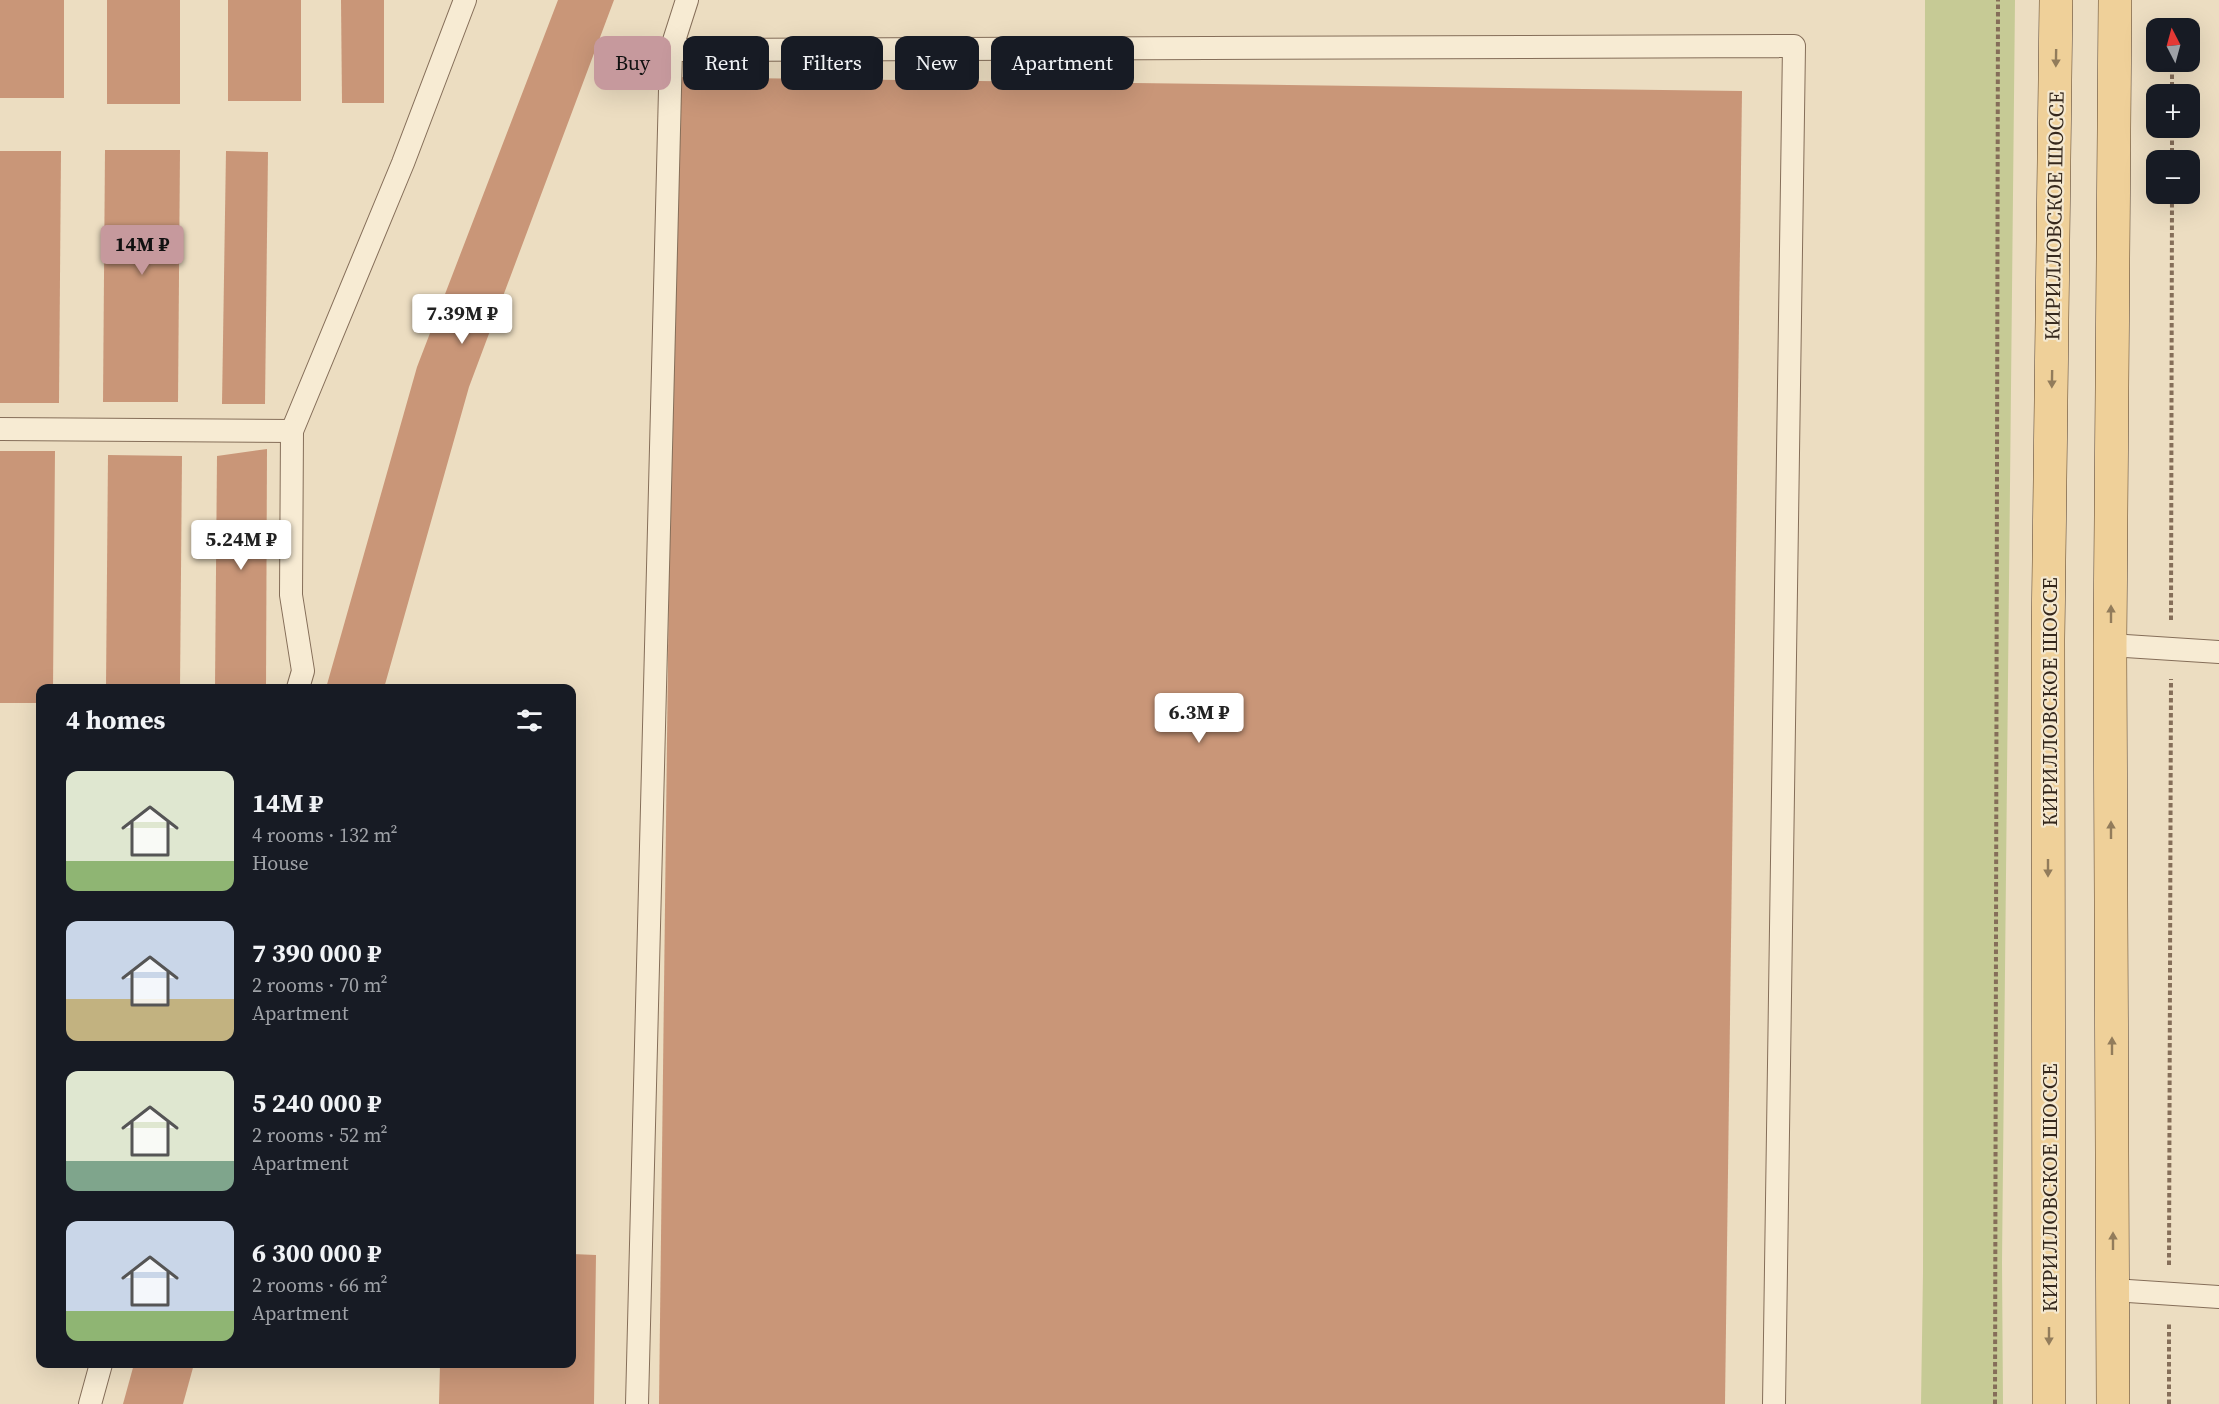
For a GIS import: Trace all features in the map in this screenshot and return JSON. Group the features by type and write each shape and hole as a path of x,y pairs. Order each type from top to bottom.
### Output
{"main road":[{"name":"КИРИЛЛОВСКОЕ ШОССЕ","path":"2049,1404 2048,640 2056,0"},
{"path":"2113,1404 2110,645 2115,0"}],"lane":[{"path":"299,684 303,671 291,595 292,431 403,163 465,0"},
{"path":"687,0 671,50 1794,46 1774,1404"},
{"path":"637,1404 670,90"},
{"path":"0,429 292,431"},
{"path":"2110,645 2219,652"},
{"path":"2114,1290 2219,1297"},
{"path":"90,1404 100,1368"}],"path":[{"path":"1995,1404 1998,0"},
{"path":"2169,1404 2172,204"}],"green space":[{"path":"1925,0 2015,0 2002,1263 2003,1404 1921,1404"}],"building":[{"path":"0,0 64,0 64,98 0,98"},
{"path":"107,0 180,0 180,104 107,104"},
{"path":"228,0 301,0 301,101 228,101"},
{"path":"341,0 384,0 384,103 342,103"},
{"path":"558,0 614,0 601,36 594,36 594,53 469,387 385,684 327,684 417,367"},
{"path":"675,77 683,77 683,90 769,90 769,78 781,78 781,90 883,90 883,80 895,80 895,90 979,90 979,81 991,81 991,90 1134,90 1134,83 1742,91 1725,1404 659,1404"},
{"path":"105,150 180,150 178,402 103,402"},
{"path":"0,151 61,151 59,403 0,403"},
{"path":"226,151 268,152 265,404 222,404"},
{"path":"267,449 266,684 215,684 217,456"},
{"path":"0,451 55,451 53,684 36,684 36,703 0,703"},
{"path":"108,455 182,456 180,684 106,684"},
{"path":"576,1254 596,1255 594,1404 439,1404 440,1368 576,1368"},
{"path":"133,1368 193,1368 183,1404 123,1404"}]}
